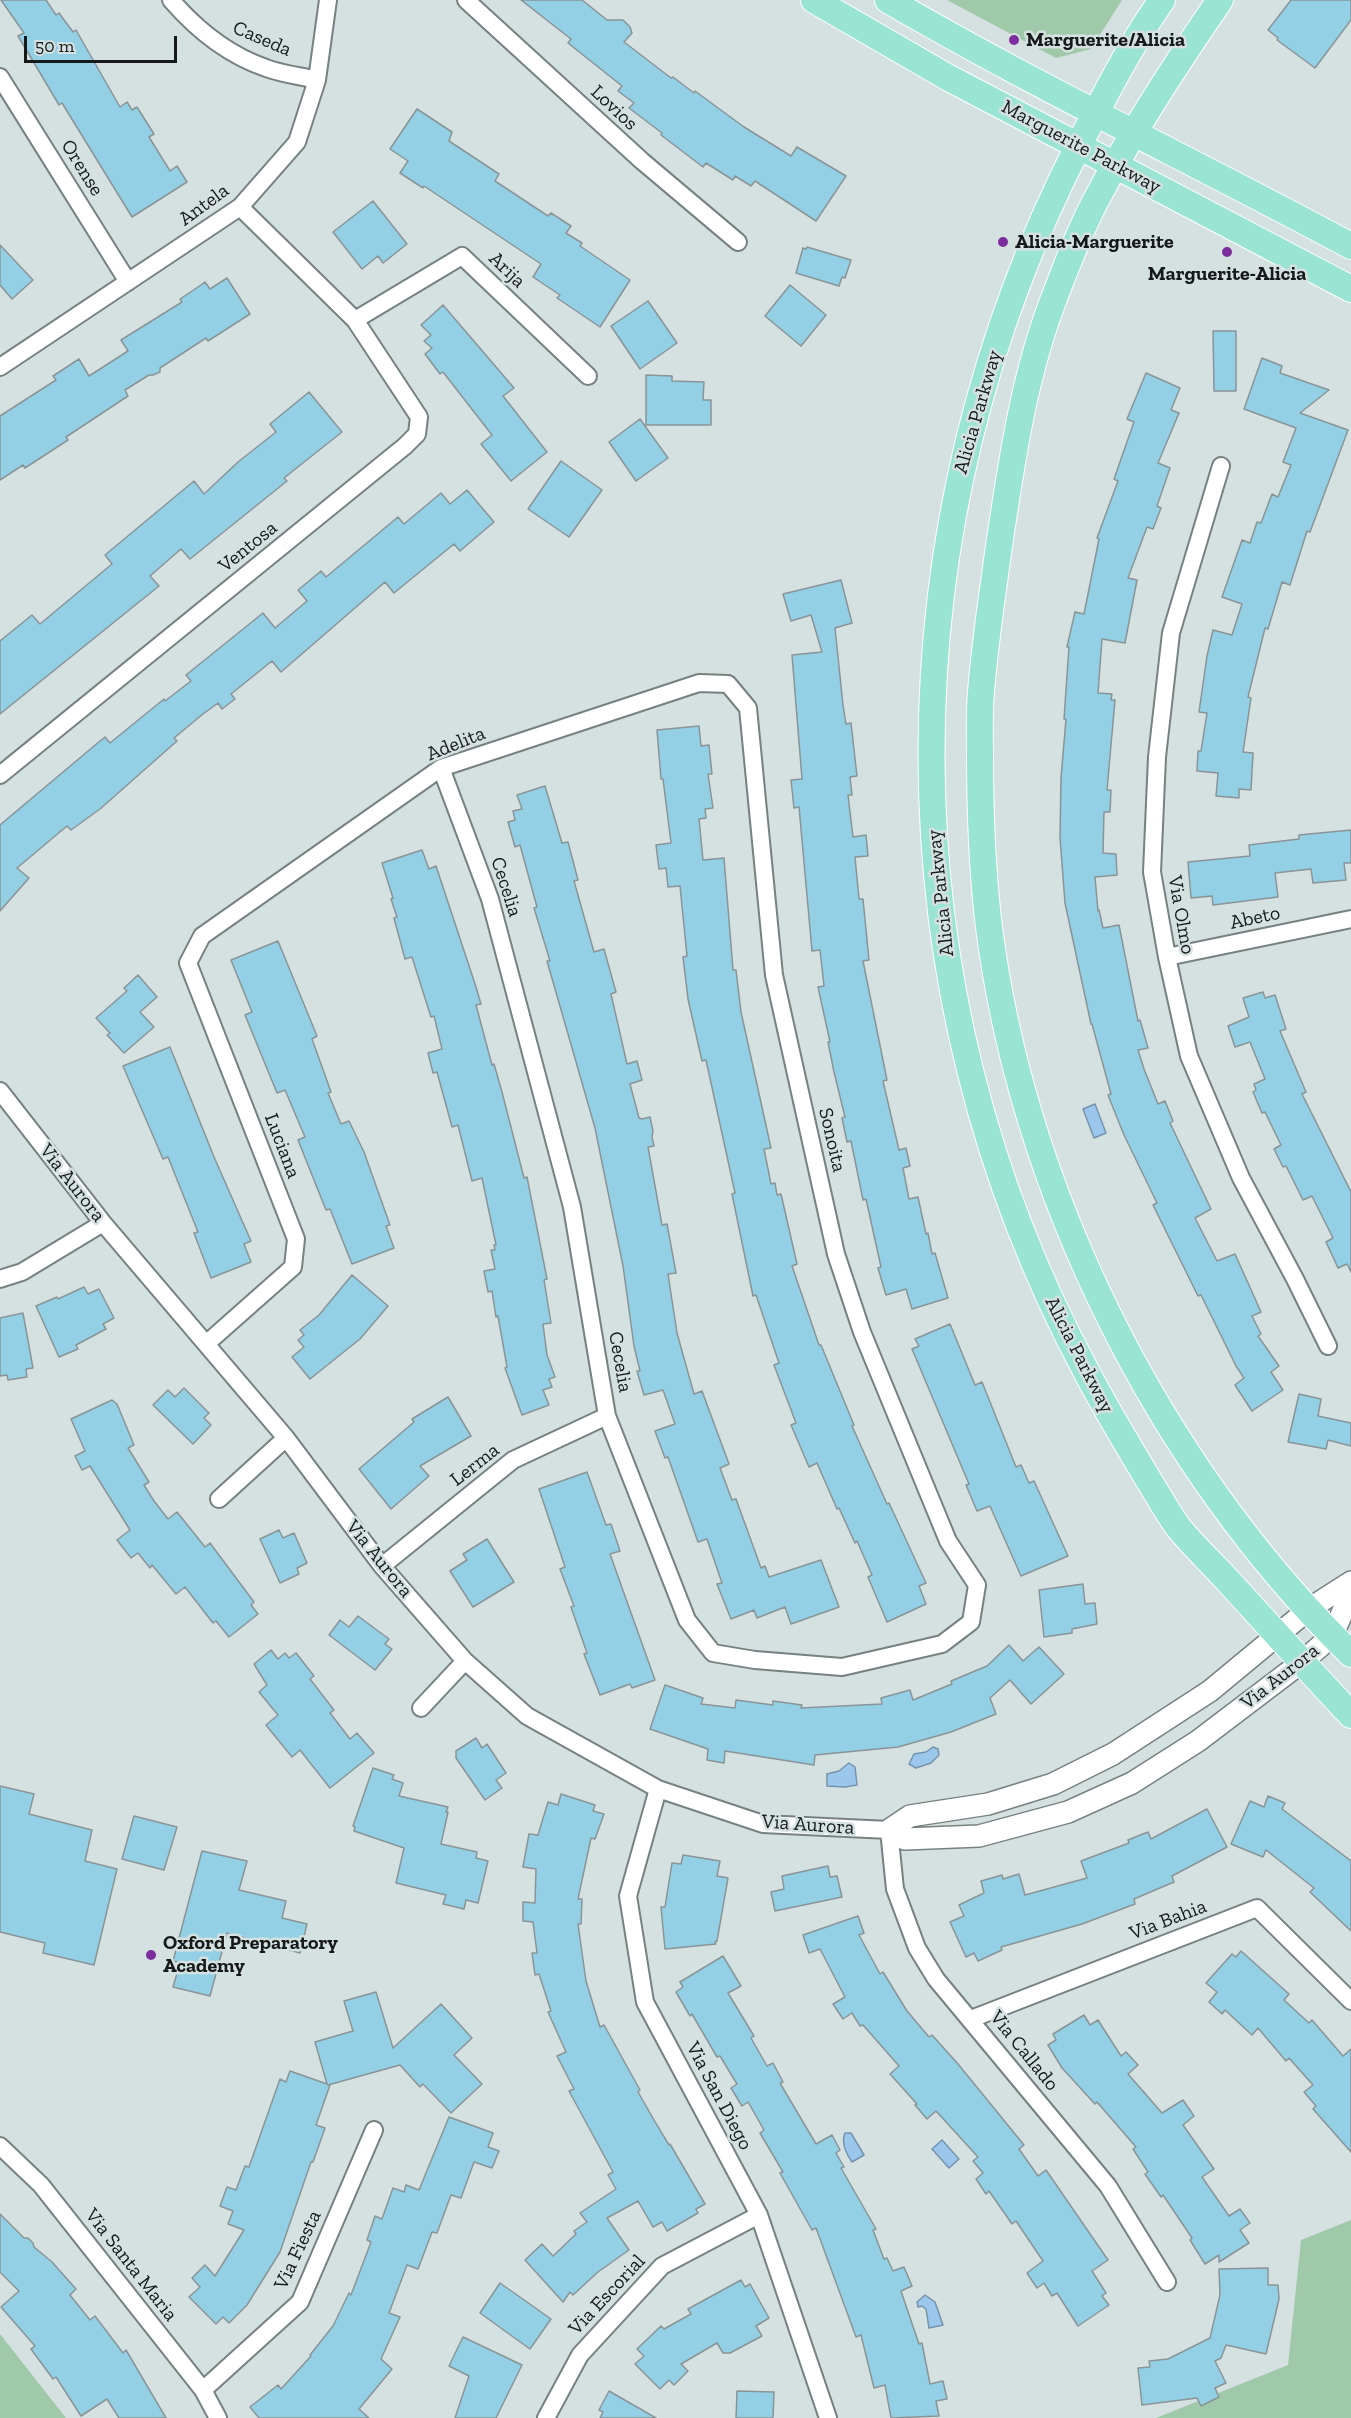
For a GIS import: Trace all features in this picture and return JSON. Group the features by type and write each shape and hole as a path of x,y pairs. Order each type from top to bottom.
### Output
{"main road":[{"name":"Marguerite Parkway","path":"814,0 947,77 1351,289"},
{"name":"Marguerite Parkway","path":"888,0 954,39 1095,114 1351,246"},
{"name":"Alicia Parkway","path":"1162,0 1114,76 1039,227 984,380 959,480 946,548 938,613 932,701 934,848 942,930 960,1029 985,1129 1016,1216 1057,1318 1110,1416 1177,1526 1351,1715"},
{"name":"Alicia Parkway","path":"1220,0 1133,133 1094,202 1051,306 1026,391 992,594 981,697 980,808 988,917 1003,1014 1028,1106 1058,1199 1095,1287 1132,1360 1185,1453 1285,1587 1351,1654"}],"street":[{"name":"Caseda","path":"171,0 189,21 224,48 266,68 317,80"},
{"name":"Antela","path":"0,367 240,207 297,142 317,80 328,0"},
{"name":"Lovios","path":"466,0 642,162 738,242"},
{"name":"Orense","path":"0,77 128,282"},
{"path":"240,207 355,320"},
{"name":"Arija","path":"355,320 462,256 588,376"},
{"name":"Ventosa","path":"0,775 417,434 419,417 355,320"},
{"name":"Via Olmo","path":"1221,466 1171,633 1158,746 1152,872 1167,957 1189,1056 1241,1178 1328,1346"},
{"name":"Adelita","path":"202,936 441,768 699,683 728,684"},
{"name":"Sonoita","path":"728,684 748,708 774,975 836,1254 862,1332 948,1541 977,1585"},
{"name":"Cecelia","path":"441,768 490,899 572,1207 607,1416 687,1620 713,1653 755,1660 842,1667 942,1644 971,1622 977,1585"},
{"name":"Abeto","path":"1167,957 1351,919"},
{"name":"Luciana","path":"202,936 188,963 296,1239 293,1267 206,1344"},
{"name":"Via Aurora","path":"0,1091 103,1223 286,1438 382,1566 465,1661 527,1716 658,1789 763,1824 889,1830 905,1839 979,1836 1068,1812 1132,1783 1189,1747 1302,1662 1332,1636 1351,1593"},
{"path":"0,1279 22,1272 103,1223"},
{"name":"Lerma","path":"382,1566 513,1460 607,1416"},
{"path":"219,1499 286,1438"},
{"name":"Via Aurora","path":"889,1830 910,1816 988,1804 1053,1784 1113,1754 1210,1691 1309,1609 1351,1582"},
{"path":"421,1708 465,1661"},
{"name":"Via San Diego","path":"658,1789 628,1896 645,2002 759,2215 828,2418"},
{"name":"Via Callado","path":"889,1830 895,1889 917,1948 936,1978 1108,2186 1167,2282"},
{"name":"Via Bahia","path":"971,2019 1257,1908 1351,2001"},
{"name":"Via Fiesta","path":"203,2390 300,2302 374,2130"},
{"name":"Via Santa Maria","path":"0,2146 40,2185 203,2390 218,2418"},
{"name":"Via Escorial","path":"546,2418 580,2355 662,2266 759,2215"}],"green space":[{"path":"947,0 1122,0 1091,49 1056,58"},
{"path":"1351,2220 1351,2418 1156,2418 1288,2365 1301,2240"},
{"path":"0,2334 66,2418 0,2418"}],"water":[{"path":"1095,1104 1106,1133 1094,1138 1083,1109"},
{"path":"933,1747 938,1749 939,1755 931,1763 916,1768 909,1764 914,1754 926,1752"},
{"path":"849,1763 855,1767 857,1785 827,1786 827,1774 839,1771"},
{"path":"845,2133 851,2133 864,2155 852,2162 845,2148"},
{"path":"942,2140 959,2159 949,2168 932,2149"},
{"path":"925,2295 935,2302 943,2325 929,2328 926,2309 922,2306 918,2307 917,2302"}],"building":[{"path":"1,0 46,0 56,15 59,13 73,32 76,30 120,107 127,102 132,110 137,107 154,134 149,137 170,171 177,166 187,182 132,217 62,103 59,105 18,36 24,33"},
{"path":"521,0 582,0 607,20 623,20 632,33 624,42 671,78 673,77 694,93 695,91 744,127 791,156 797,147 846,176 816,221 755,181 751,186 735,176 733,180 706,163 703,167 629,108 634,103 618,91 622,86 568,43 571,39"},
{"path":"1291,0 1351,0 1351,20 1315,68 1277,40 1278,38 1268,30"},
{"path":"417,109 452,132 449,141 499,174 495,181 548,216 551,213 571,226 566,233 582,243 580,246 630,280 600,327 557,298 560,295 533,277 541,264 424,186 423,188 400,173 408,161 390,149"},
{"path":"373,201 407,244 383,263 378,256 362,269 333,232"},
{"path":"0,245 33,280 12,299 0,285"},
{"path":"807,247 851,260 845,278 842,277 839,286 796,273 803,248"},
{"path":"227,278 250,314 208,341 206,338 160,368 160,372 149,375 125,390 128,396 66,437 68,440 25,468 23,465 0,480 0,416 56,380 53,376 79,359 89,376 128,351 121,340 182,302 180,299 205,282 210,289"},
{"path":"790,285 826,315 801,346 765,316"},
{"path":"648,301 677,343 640,369 611,326"},
{"path":"443,305 514,388 503,396 547,452 511,481 481,444 492,435 443,372 440,374 425,354 432,348 424,341 431,335 421,325"},
{"path":"1213,331 1236,331 1236,391 1214,391"},
{"path":"1262,358 1282,366 1280,373 1329,390 1300,413 1348,430 1310,532 1307,531 1290,585 1282,582 1268,629 1265,628 1248,697 1251,698 1243,752 1253,753 1251,790 1239,789 1239,798 1216,796 1218,773 1197,771 1198,751 1201,751 1207,713 1199,712 1213,630 1232,635 1242,604 1222,597 1242,540 1250,543 1257,522 1261,523 1272,494 1278,497 1291,465 1283,462 1296,428 1244,409"},
{"path":"1146,373 1180,388 1171,410 1179,413 1158,463 1170,468 1157,506 1161,508 1153,529 1147,527 1128,578 1137,580 1125,643 1102,639 1098,693 1112,694 1111,700 1115,700 1107,790 1111,790 1110,812 1104,812 1103,853 1116,854 1117,875 1095,877 1098,911 1103,928 1119,925 1138,1021 1140,1020 1148,1048 1138,1050 1144,1069 1158,1104 1165,1101 1173,1121 1170,1123 1211,1209 1195,1218 1217,1261 1235,1254 1261,1312 1252,1316 1261,1334 1258,1336 1279,1366 1271,1372 1283,1390 1252,1411 1235,1385 1244,1378 1201,1295 1198,1296 1153,1205 1157,1203 1124,1135 1108,1095 1111,1094 1091,1024 1065,903 1060,838 1061,778 1069,647 1067,647 1075,612 1084,614 1099,539 1097,538 1118,481 1114,479 1134,422 1127,419"},
{"path":"646,375 672,376 672,381 704,382 703,400 711,400 711,425 646,425"},
{"path":"309,392 342,432 284,478 287,481 190,559 181,549 150,576 159,586 0,714 0,641 32,615 40,624 112,564 105,555 194,481 204,494 238,462 276,432 270,424"},
{"path":"640,419 668,458 636,481 609,442"},
{"path":"561,461 602,490 569,537 528,509"},
{"path":"467,490 494,522 460,551 454,544 394,593 385,582 281,672 272,661 231,694 235,699 222,709 218,703 203,714 174,738 177,741 100,809 71,830 67,826 17,868 29,878 0,911 0,825 105,737 110,743 164,699 165,701 191,681 186,675 263,613 275,628 307,601 298,590 321,571 326,577 398,517 404,524 441,493 450,504"},
{"path":"841,580 852,623 835,628 843,705 846,724 851,723 857,776 850,777 852,795 848,795 853,837 866,835 868,856 855,857 859,899 863,899 869,960 863,961 887,1080 883,1081 899,1150 906,1148 910,1166 903,1168 909,1199 918,1197 926,1234 928,1233 932,1254 935,1253 948,1298 912,1309 906,1289 886,1295 878,1268 881,1267 866,1199 863,1200 851,1141 847,1142 842,1118 845,1117 818,987 824,986 820,950 812,951 799,807 794,808 791,780 802,779 792,655 822,652 811,615 791,621 783,594"},
{"path":"699,726 701,746 709,745 712,774 708,774 713,808 705,809 706,818 699,819 703,860 724,858 733,970 736,970 741,1012 771,1148 764,1149 771,1184 775,1183 777,1195 781,1194 797,1264 792,1266 819,1345 821,1345 854,1425 852,1426 926,1583 919,1586 926,1604 887,1622 868,1577 872,1575 857,1541 855,1543 839,1508 837,1509 817,1463 809,1467 791,1425 796,1423 774,1365 779,1363 756,1295 753,1296 732,1194 735,1193 706,1060 702,1061 688,999 683,957 687,956 680,886 668,887 666,868 659,869 656,845 671,843 663,779 661,779 657,730"},
{"path":"545,786 562,843 568,842 578,880 574,881 594,952 604,949 616,992 611,994 627,1064 637,1061 642,1080 630,1084 639,1118 650,1117 653,1131 654,1146 648,1147 662,1225 667,1224 676,1273 668,1274 677,1333 694,1394 702,1391 729,1464 720,1468 732,1500 736,1499 761,1568 765,1566 769,1577 821,1560 839,1607 791,1624 785,1607 757,1618 754,1610 731,1619 717,1584 722,1583 707,1539 698,1542 668,1457 665,1458 655,1431 675,1424 663,1390 644,1395 637,1371 640,1371 634,1346 623,1266 595,1128 547,961 550,961 534,908 537,907 520,845 515,847 508,822 515,820 513,811 522,809 517,795"},
{"path":"1351,830 1351,863 1344,863 1346,880 1313,883 1311,869 1275,873 1278,897 1213,905 1212,896 1191,898 1188,862 1250,856 1249,845 1299,839 1299,835"},
{"path":"422,850 429,869 436,866 481,1004 476,1005 524,1178 527,1177 547,1279 544,1280 551,1323 543,1324 547,1355 555,1377 549,1379 552,1387 543,1390 549,1405 522,1415 505,1368 507,1367 498,1316 496,1317 492,1291 488,1292 484,1271 495,1269 491,1250 495,1250 494,1245 496,1245 482,1178 472,1181 458,1125 452,1127 437,1072 433,1073 428,1053 442,1049 434,1016 431,1017 412,957 405,959 394,918 397,917 391,899 393,898 382,863"},
{"path":"278,941 317,1036 312,1039 331,1092 328,1093 341,1124 349,1121 364,1152 390,1225 386,1226 394,1248 352,1264 330,1209 326,1210 298,1140 305,1137 285,1090 277,1093 245,1015 252,1012 231,960"},
{"path":"138,975 157,997 140,1012 154,1027 124,1053 107,1035 110,1033 96,1018 127,991 124,988"},
{"path":"1263,992 1265,998 1275,995 1286,1029 1280,1031 1306,1092 1302,1094 1351,1192 1351,1272 1347,1264 1338,1268 1326,1242 1333,1238 1312,1196 1303,1200 1286,1166 1283,1167 1274,1149 1281,1145 1265,1112 1262,1113 1253,1092 1256,1090 1254,1084 1265,1079 1250,1042 1235,1047 1228,1026 1249,1017 1243,998"},
{"path":"170,1047 251,1241 244,1244 251,1262 211,1278 194,1233 198,1232 168,1157 163,1159 123,1066"},
{"path":"352,1275 388,1306 360,1339 310,1379 292,1357 304,1347 298,1340 304,1335 300,1330 319,1315"},
{"path":"84,1287 88,1294 99,1289 114,1318 103,1324 106,1329 76,1345 78,1349 59,1357 36,1306"},
{"path":"23,1313 33,1368 26,1369 27,1377 8,1380 7,1375 0,1376 0,1318"},
{"path":"950,1324 975,1385 982,1382 1016,1467 1021,1465 1029,1483 1034,1481 1068,1556 1021,1576 990,1506 977,1511 966,1485 969,1484 912,1349 919,1346 915,1339"},
{"path":"184,1388 209,1413 204,1418 211,1425 193,1444 153,1405 168,1390 175,1397"},
{"path":"1299,1394 1321,1399 1318,1416 1351,1423 1351,1446 1328,1440 1326,1449 1288,1442"},
{"path":"448,1397 471,1436 420,1466 429,1476 391,1509 359,1469 414,1422 412,1419"},
{"path":"112,1400 117,1404 134,1445 128,1448 149,1482 144,1485 154,1501 168,1519 177,1512 205,1547 210,1543 254,1602 251,1605 258,1614 229,1637 216,1621 213,1623 185,1587 176,1594 152,1565 150,1568 138,1553 131,1558 117,1540 130,1530 90,1466 82,1470 75,1456 85,1451 71,1419"},
{"path":"587,1472 606,1525 611,1524 620,1551 610,1554 655,1680 632,1688 630,1684 600,1695 584,1654 587,1653 571,1607 574,1606 560,1569 565,1567 539,1489"},
{"path":"279,1530 283,1538 294,1533 307,1563 297,1568 299,1574 280,1583 260,1539"},
{"path":"487,1539 514,1582 473,1607 450,1571 467,1560 463,1554"},
{"path":"1083,1584 1085,1604 1095,1603 1097,1624 1072,1629 1072,1633 1044,1637 1039,1590"},
{"path":"358,1616 389,1639 385,1644 392,1649 375,1670 329,1635 340,1620 349,1627"},
{"path":"1009,1645 1023,1661 1039,1647 1064,1674 1031,1704 1010,1680 990,1698 996,1714 951,1732 898,1747 815,1755 814,1765 725,1751 724,1763 707,1760 708,1749 650,1729 665,1685 703,1698 701,1704 735,1708 736,1700 773,1705 773,1701 802,1705 801,1708 882,1704 881,1698 910,1690 913,1700 952,1684 951,1681 987,1666"},
{"path":"271,1650 278,1659 285,1653 289,1658 296,1653 314,1676 310,1679 334,1710 330,1713 350,1739 357,1733 374,1753 330,1788 300,1750 292,1757 266,1725 278,1715 259,1692 267,1685 254,1664"},
{"path":"476,1738 482,1748 487,1744 506,1773 496,1780 502,1788 485,1800 456,1758 456,1751"},
{"path":"373,1768 394,1775 392,1779 403,1783 399,1796 448,1807 441,1844 477,1852 476,1858 488,1861 478,1903 466,1900 464,1909 443,1904 446,1895 396,1883 404,1848 354,1831 353,1826"},
{"path":"0,1786 34,1794 29,1814 92,1830 85,1861 117,1869 94,1965 43,1953 45,1943 0,1932"},
{"path":"561,1794 595,1805 593,1811 604,1814 595,1839 591,1838 578,1899 582,1899 581,1924 578,1924 586,1981 600,2027 604,2025 640,2090 638,2092 705,2204 696,2209 698,2213 667,2231 662,2222 653,2227 638,2201 607,2218 629,2250 598,2272 573,2295 570,2292 563,2302 525,2260 542,2244 553,2256 576,2234 574,2231 587,2222 580,2213 616,2189 608,2175 613,2172 569,2091 574,2089 557,2056 566,2052 548,2012 551,2011 539,1974 535,1975 532,1953 537,1953 533,1922 523,1921 523,1902 535,1903 536,1869 523,1867 529,1834 538,1835 548,1802 558,1805"},
{"path":"1268,1796 1285,1803 1282,1809 1351,1861 1351,1931 1310,1892 1314,1888 1266,1850 1263,1857 1231,1844 1250,1801 1264,1807"},
{"path":"1207,1809 1227,1847 1172,1876 1174,1882 1134,1899 1135,1904 1082,1924 1001,1947 1002,1950 978,1961 974,1953 966,1957 950,1922 964,1916 959,1905 984,1893 981,1881 1002,1875 1003,1879 1019,1874 1025,1895 1087,1878 1081,1861 1129,1843 1128,1840 1148,1832 1151,1839"},
{"path":"134,1816 177,1827 164,1870 122,1859"},
{"path":"202,1851 247,1861 239,1890 286,1901 282,1918 307,1924 300,1953 227,1933 210,1996 173,1987 180,1963 173,1961"},
{"path":"683,1855 720,1861 717,1876 728,1878 717,1941 716,1944 665,1949 661,1907 665,1907 672,1863 681,1864"},
{"path":"828,1866 830,1877 837,1876 842,1897 775,1911 771,1892 784,1889 782,1876"},
{"path":"858,1916 864,1933 859,1935 880,1974 883,1972 907,2011 929,2037 932,2035 958,2064 1024,2145 1019,2149 1038,2176 1046,2170 1108,2260 1092,2271 1106,2293 1102,2296 1109,2305 1078,2326 1057,2293 1052,2296 1044,2283 1037,2288 1027,2273 1043,2261 1016,2221 1012,2224 989,2191 986,2194 976,2179 983,2173 973,2161 978,2157 936,2111 927,2119 915,2105 917,2104 890,2074 899,2066 863,2025 860,2026 852,2013 843,2019 833,2004 845,1997 820,1949 809,1953 803,1935"},
{"path":"1241,1951 1289,1994 1284,2000 1309,2023 1312,2020 1343,2056 1351,2049 1351,2152 1313,2109 1316,2106 1304,2092 1313,2085 1289,2058 1286,2061 1258,2028 1252,2035 1225,2010 1222,2014 1209,2002 1217,1992 1206,1983 1232,1954 1236,1957"},
{"path":"723,1956 741,1986 728,1993 754,2036 751,2038 767,2066 773,2063 783,2082 780,2083 816,2144 832,2135 840,2150 836,2153 844,2167 841,2168 876,2229 873,2230 884,2259 887,2258 893,2271 904,2267 912,2286 901,2291 919,2344 922,2343 930,2384 943,2381 947,2399 936,2401 939,2416 891,2418 885,2385 874,2388 861,2335 856,2337 816,2228 812,2230 780,2173 783,2172 760,2133 764,2130 748,2102 742,2106 731,2088 737,2084 676,1992 683,1987 680,1982"},
{"path":"376,1992 393,2048 441,2004 472,2038 454,2055 482,2084 451,2113 423,2084 420,2087 400,2065 328,2085 330,2085 316,2125 325,2128 280,2252 247,2305 229,2323 223,2317 216,2324 189,2297 200,2287 192,2278 205,2265 215,2276 244,2230 228,2224 233,2211 220,2206 227,2187 236,2190 245,2166 249,2167 280,2079 286,2082 290,2071 327,2084 315,2042 353,2031 344,2001"},
{"path":"1084,2015 1090,2025 1098,2020 1121,2056 1126,2052 1138,2065 1128,2074 1162,2113 1183,2100 1194,2116 1183,2125 1214,2169 1202,2177 1229,2216 1240,2209 1250,2223 1240,2230 1249,2243 1219,2262 1219,2255 1205,2264 1190,2240 1192,2238 1163,2195 1161,2197 1145,2174 1148,2172 1133,2149 1136,2147 1097,2102 1095,2104 1062,2068 1048,2045 1056,2040 1053,2034"},
{"path":"449,2117 493,2133 488,2147 499,2151 492,2168 474,2162 461,2198 451,2195 437,2233 432,2232 418,2269 407,2265 389,2313 400,2317 381,2359 392,2369 359,2409 369,2418 259,2418 250,2407 278,2385 281,2389 311,2356 333,2326 349,2293 351,2295 371,2242 367,2240 375,2216 382,2219 393,2188 404,2192 406,2185 419,2190"},
{"path":"0,2214 24,2238 28,2238 76,2289 70,2295 90,2320 95,2316 123,2353 126,2350 166,2418 119,2418 107,2399 81,2416 56,2377 53,2379 31,2349 35,2346 1,2307 19,2291 0,2272"},
{"path":"1268,2268 1268,2285 1278,2285 1279,2299 1266,2354 1226,2345 1221,2358 1215,2361 1226,2383 1215,2388 1219,2397 1201,2406 1197,2398 1142,2405 1138,2368 1150,2367 1149,2361 1168,2359 1210,2338 1220,2295 1219,2269"},
{"path":"741,2280 745,2287 750,2284 769,2318 756,2326 762,2336 730,2353 723,2353 717,2343 681,2364 688,2371 674,2385 669,2380 660,2389 635,2364 644,2356 637,2349 661,2326 664,2329 691,2314 688,2309"},
{"path":"500,2283 551,2319 530,2349 480,2313"},
{"path":"463,2337 522,2365 496,2418 455,2418 469,2376 449,2366"},
{"path":"609,2391 656,2418 600,2418 603,2412 599,2410"},
{"path":"737,2391 774,2392 773,2418 736,2418"}],"place":[{"name":"Marguerite/Alicia","path":"1014,40"},
{"name":"Alicia-Marguerite","path":"1003,242"},
{"name":"Marguerite-Alicia","path":"1227,252"},
{"name":"Oxford Preparatory Academy","path":"151,1955"}]}
